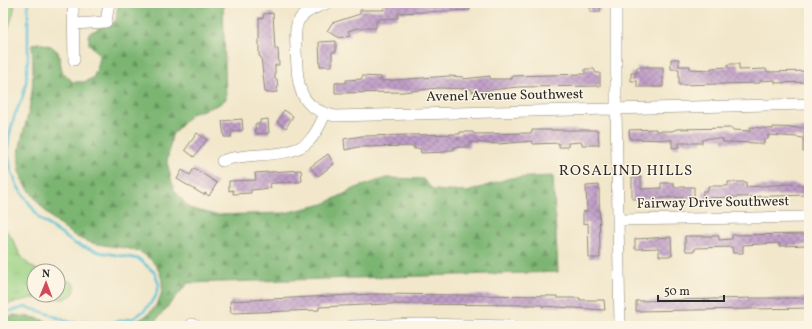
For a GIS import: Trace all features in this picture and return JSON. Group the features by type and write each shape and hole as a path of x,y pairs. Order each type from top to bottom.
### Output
{"street":[{"path":"73,3 74,60"},
{"path":"74,24 106,22 109,3"},
{"path":"222,161 233,157 281,152 301,147 314,135 325,114 311,106 301,93 298,85 296,26 304,15 328,3"},
{"path":"616,3 616,108 620,326"},
{"name":"Avenel Avenue Southwest","path":"325,114 335,116 809,104"},
{"name":"Fairway Drive Southwest","path":"618,220 809,217"},
{"path":"352,326 420,324 511,326"}],"green space":[{"path":"3,3 15,3 3,45"},
{"path":"118,3 223,3 226,99 218,105 191,114 172,135 167,162 174,190 189,208 215,215 285,213 324,204 356,188 386,178 423,179 433,190 467,192 510,178 553,176 558,272 188,283 151,326 116,326 142,319 156,306 160,298 162,281 156,266 150,259 138,251 97,244 68,232 52,218 24,183 19,161 21,142 32,90 32,44 39,43 51,46 58,52 62,71 73,82 84,82 93,78 99,63 99,56 94,48 89,44 89,33 116,21"},
{"path":"3,227 12,238 21,255 27,263 26,263 26,299 3,305"},
{"path":"66,280 75,285 75,291 72,295 66,298"},
{"path":"14,315 36,318 62,326 3,326 3,319"}],"building":[{"path":"384,3 470,3 470,10 398,13 398,18 379,19 379,21 376,21 376,28 358,28 349,31 351,35 340,38 327,31 332,23 360,14 360,10 384,10"},
{"path":"590,3 600,3 600,12 590,12"},
{"path":"273,13 275,49 278,49 279,65 275,65 275,79 277,79 278,88 277,92 268,93 265,92 261,57 259,56 259,18 263,18 264,14"},
{"path":"336,41 336,52 332,52 332,66 320,66 319,42"},
{"path":"671,59 679,59 679,66 690,66 690,69 711,70 711,68 728,67 728,64 739,64 739,70 766,69 767,72 809,71 809,82 775,83 775,80 760,81 760,83 679,85 679,69 671,69"},
{"path":"637,67 663,67 663,87 637,87 637,81 631,81 631,73 637,73"},
{"path":"585,69 594,69 596,73 600,73 600,86 518,87 472,92 472,89 438,88 403,92 335,93 335,83 346,83 346,80 362,79 362,76 381,77 381,81 449,76 463,77 463,79 490,76 490,79 512,79 512,76 585,74"},
{"path":"284,110 293,116 286,128 277,122"},
{"path":"242,119 243,130 232,132 231,137 224,137 222,121"},
{"path":"268,119 269,133 256,134 255,124 260,124 260,120"},
{"path":"750,127 773,129 773,127 809,128 809,152 803,152 803,138 797,137 768,135 768,139 764,139 764,144 723,142 723,139 709,138 702,140 702,143 679,143 679,147 672,148 672,140 630,139 629,130 656,129 656,131 672,131 677,129 732,128 732,130 750,131"},
{"path":"532,130 598,130 599,145 582,145 582,142 568,143 568,147 559,147 559,143 533,144 532,141 499,144 470,142 470,147 454,147 454,150 446,150 446,152 421,153 420,148 414,149 414,146 358,147 345,150 344,139 362,136 460,134 460,132 473,132 476,134 532,133"},
{"path":"197,133 207,140 194,157 185,150"},
{"path":"328,154 334,164 318,176 310,167"},
{"path":"194,168 217,183 209,196 205,193 204,195 177,179 182,170 190,175"},
{"path":"301,170 302,181 299,182 273,183 270,184 271,188 251,190 251,193 233,194 233,190 229,191 229,181 256,180 255,173"},
{"path":"632,177 641,177 641,189 661,188 661,183 674,183 674,187 694,187 694,197 632,199"},
{"path":"728,182 746,182 746,187 790,184 809,186 809,195 703,198 703,191 708,191 708,186 728,186"},
{"path":"599,185 600,258 589,258 588,223 583,224 583,212 587,211 586,186"},
{"path":"809,234 809,245 779,246 779,243 743,245 743,253 733,253 732,247 695,248 695,251 686,251 685,247 685,236 719,236 719,240 732,239 732,235"},
{"path":"671,237 672,256 659,256 659,248 635,249 635,239"},
{"path":"373,294 557,296 557,298 580,298 580,300 604,300 605,310 542,305 387,304 319,307 319,310 231,313 230,301"},
{"path":"809,298 809,308 636,311 636,301"}],"waterway":[{"path":"3,313 26,307 69,322 110,323 134,318 145,310 155,298 159,285 155,273 139,259 99,252 75,244 40,219 18,187 11,170 8,153 9,136 26,83 28,57 28,3"}],"district":[{"name":"ROSALIND HILLS","path":"626,171"}]}
